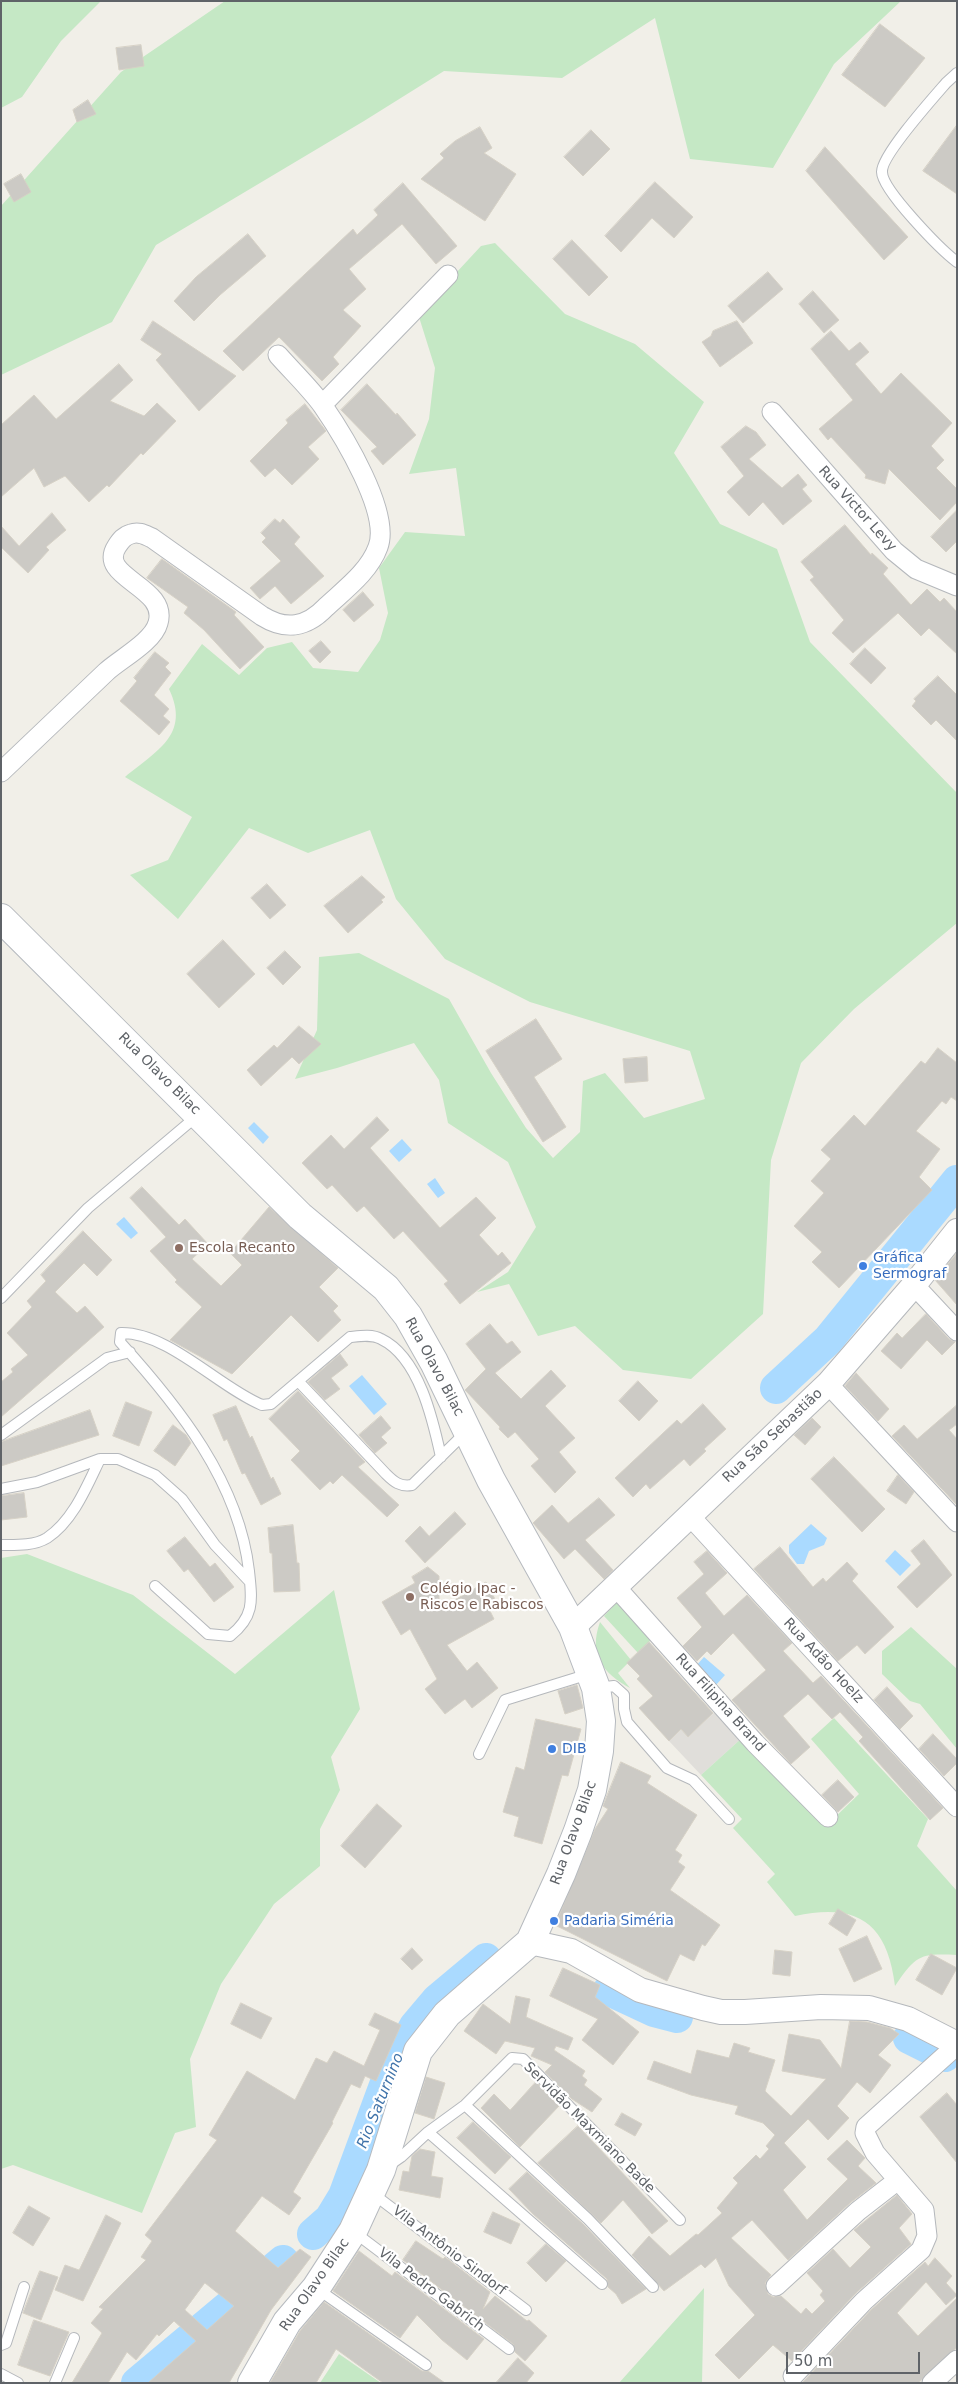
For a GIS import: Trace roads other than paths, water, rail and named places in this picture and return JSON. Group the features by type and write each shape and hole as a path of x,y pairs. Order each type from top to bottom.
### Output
{"main road":[{"name":"Rua Olavo Bilac","path":"1,918 200,1114 300,1216 386,1288 416,1332 490,1480 573,1627 594,1680 601,1721 592,1790 561,1874 530,1942 447,2014 418,2051 376,2181 353,2231 316,2288 287,2322 252,2383"}],"street":[{"path":"322,405 448,275"},
{"path":"1,772 108,671 146,640 158,624 159,610 154,599 125,577 115,564 113,551 122,538 132,533 141,533 152,538 272,623 285,625 301,624 314,619 372,560 378,546 381,531 376,510 354,458 322,405 278,354"},
{"name":"Rua Victor Levy","path":"772,412 894,552 916,569 957,586"},
{"name":"Rua São Sebastião","path":"573,1627 828,1384 914,1285 957,1231"},
{"path":"914,1285 957,1331"},
{"path":"828,1384 957,1522"},
{"name":"Rua Adão Hoelz","path":"689,1515 957,1807"},
{"name":"Rua Filipina Brand","path":"616,1586 755,1743 828,1817"},
{"path":"530,1942 560,1947 586,1958 640,1990 674,2001 721,2012 821,2007 869,2008 908,2019 950,2050 866,2127 865,2133 876,2153 924,2210 927,2236 921,2250 864,2301 793,2376"},
{"path":"776,2286 858,2211 898,2180"},
{"path":"932,2383 957,2360"}],"lane":[{"path":"957,73 946,83 889,154 881,171 884,182 899,203 957,262"},
{"path":"1,1298 88,1208 200,1114"},
{"path":"155,1586 208,1634 230,1636 246,1621 251,1610 246,1547 226,1492 206,1452 191,1430 130,1352 120,1342 121,1333 133,1334 160,1344 262,1405 271,1404 350,1337 380,1338 396,1348 408,1363 432,1418 441,1458"},
{"path":"1,1434 107,1358 130,1352"},
{"path":"299,1382 397,1484 412,1486 467,1432"},
{"path":"1,1489 37,1482 100,1459 118,1459 155,1475 182,1499 215,1545 250,1582"},
{"path":"1,1545 31,1544 46,1539 60,1527 77,1505 100,1459"},
{"path":"479,1754 505,1700 594,1680 614,1686 624,1695 624,1709 627,1722 655,1755 667,1768 693,1780 730,1819"},
{"name":"Servidão Maxmiano Bade","path":"376,2181 428,2132 465,2104 512,2058 522,2059 680,2220"},
{"path":"465,2104 588,2219 654,2288"},
{"path":"428,2132 602,2284"},
{"name":"Vila Antônio Sindorf","path":"376,2181 526,2310"},
{"name":"Vila Pedro Gabrich","path":"353,2231 509,2349"},
{"path":"1,2345 6,2343 24,2287"},
{"path":"316,2288 426,2365"},
{"path":"55,2383 74,2338"},
{"path":"1,2374 18,2383"}],"water":[{"path":"254,1122 269,1137 263,1144 248,1128"},
{"path":"402,1139 412,1150 399,1162 389,1151"},
{"path":"435,1178 445,1193 438,1198 427,1184"},
{"path":"124,1217 138,1233 131,1239 116,1224"},
{"path":"362,1375 387,1404 374,1415 349,1386"},
{"path":"811,1524 827,1538 824,1545 809,1551 804,1564 797,1564 789,1553 789,1545"},
{"path":"895,1550 911,1565 900,1576 885,1561"},
{"path":"704,1657 725,1675 716,1685 695,1667"}],"waterway":[{"path":"776,1388 828,1340 957,1181"},
{"name":"Rio Saturnino","path":"313,2234 330,2219 344,2196 391,2069 415,2026 437,2000 486,1959"},
{"path":"609,1990 654,2011 677,2017"},
{"path":"909,2038 945,2056"},
{"name":"Rio Saturnino","path":"137,2383 283,2261"}],"place":[{"name":"Escola Recanto","path":"179,1248"},
{"name":"Gráfica Sermograf","path":"863,1266"},
{"name":"Colégio Ipac - Riscos e Rabiscos","path":"410,1597"},
{"name":"DIB","path":"552,1749"},
{"name":"Padaria Siméria","path":"554,1921"}]}
